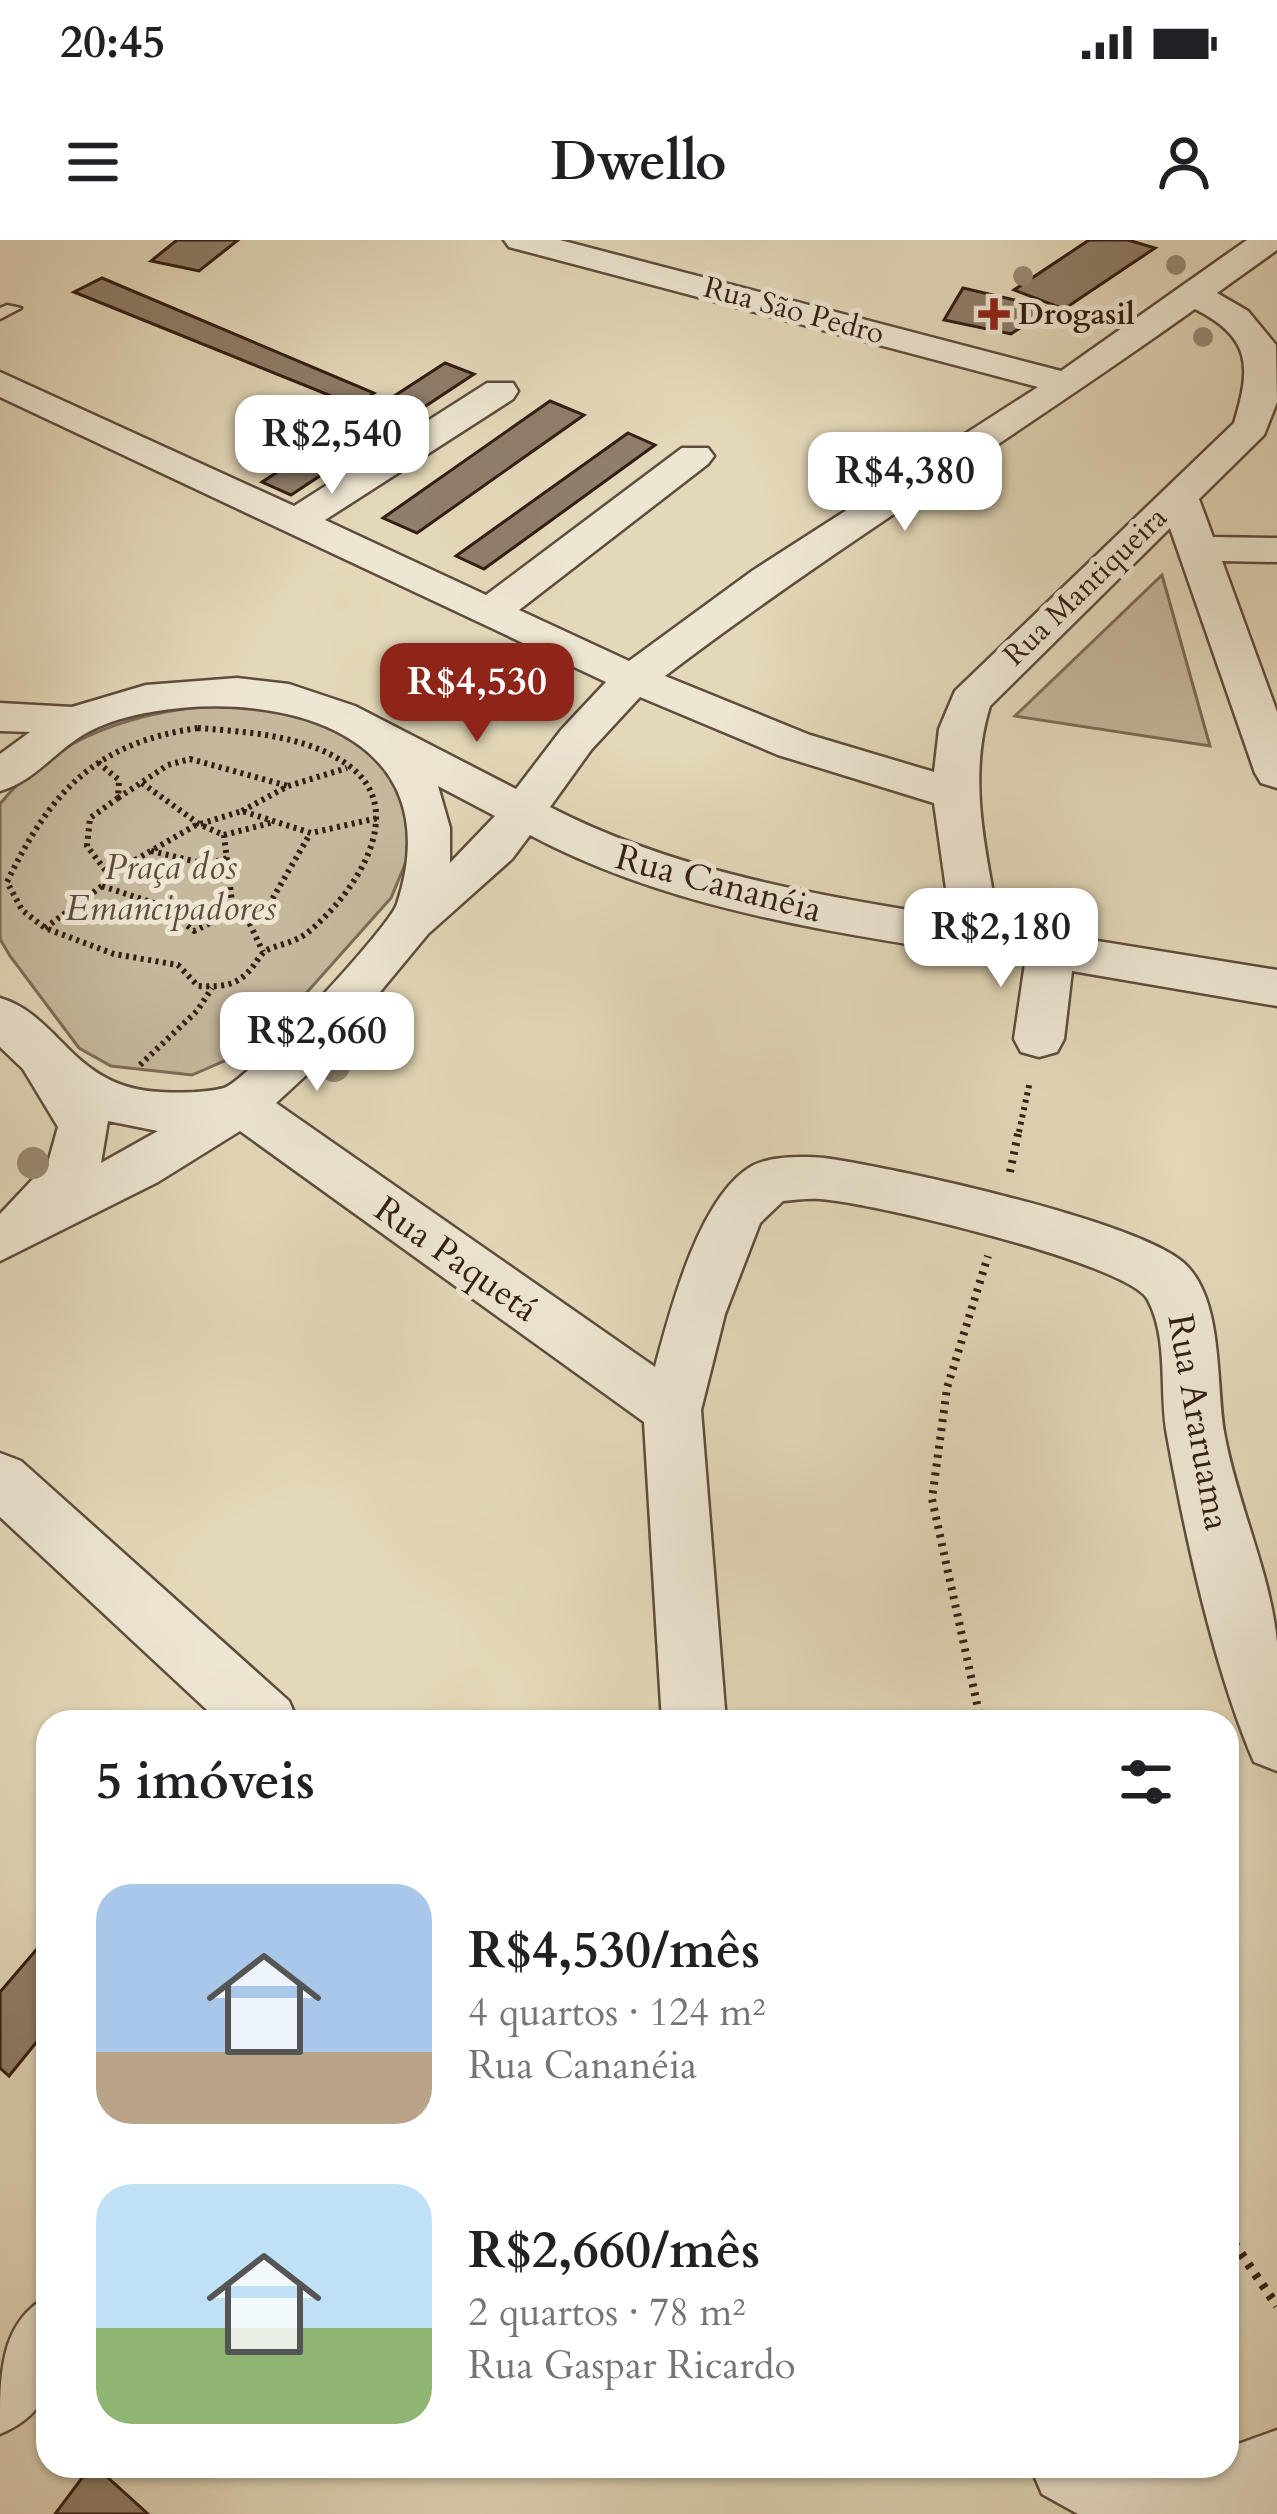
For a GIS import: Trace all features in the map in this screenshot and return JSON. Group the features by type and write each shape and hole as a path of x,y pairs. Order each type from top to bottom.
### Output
{"street":[{"name":"Rua São Pedro","path":"521,240 1066,383"},
{"path":"0,1240 140,1168 242,1105 309,1043 419,914 460,884 524,814 576,740 634,678 766,580 1066,383 1269,240"},
{"name":"Rua Mantiqueira","path":"978,938 956,794 959,725 970,701 1264,419 1270,367 1253,332 1224,309 1192,294"},
{"path":"0,383 634,678 794,745 956,794"},
{"path":"296,522 500,391"},
{"path":"492,611 694,456"},
{"path":"1179,496 1277,773"},
{"path":"1198,549 1277,550"},
{"name":"Rua Cananéia","path":"76,739 146,699 237,692 289,698 340,716 394,748 617,858 679,880 798,908 1277,988"},
{"path":"0,717 76,739"},
{"path":"0,776 76,739"},
{"path":"394,748 418,783 427,811 430,846 419,914"},
{"path":"1040,1039 1050,952"},
{"path":"15,1038 83,1093 124,1112 177,1114 242,1105"},
{"path":"0,1240 72,1173 84,1125 15,1038"},
{"name":"Rua Paquetá","path":"242,1105 672,1410"},
{"path":"693,1710 672,1410 698,1314 738,1211 770,1181 820,1178 1000,1217"},
{"name":"Rua Araruama","path":"1000,1217 1106,1249 1148,1266 1170,1283 1186,1329 1195,1432 1251,1662 1277,1740"},
{"path":"0,1479 253,1710"},
{"path":"0,2395 36,2349"},
{"path":"1087,2478 1100,2487 1185,2498 1269,2478 1277,2470"}],"path":[{"path":"198,728 266,736 325,753 349,768 361,774 378,799 382,817 373,852 314,926 290,947 263,952 246,978 229,989 198,986 178,965 114,954 45,928 22,910 8,881 38,827 95,760 161,731 198,728"},
{"path":"76,739 119,780 118,798"},
{"path":"109,875 87,845 90,818 183,759 218,762 266,786 288,786"},
{"path":"45,928 102,886 109,875 194,826 242,811 288,786 349,768"},
{"path":"142,783 160,792 194,826 224,835 274,822"},
{"path":"242,811 310,833 356,823"},
{"path":"102,886 163,906 257,913 270,903 299,844 310,833"},
{"path":"224,835 233,911 249,922 263,952"},
{"path":"150,850 206,864 227,858"},
{"path":"163,906 194,931 233,911"},
{"path":"124,1112 141,1063 154,1046 199,1013 212,988"},
{"path":"978,1710 932,1499 947,1388 1000,1217 1040,1039"},
{"path":"1239,2251 1277,2306"}],"green space":[{"path":"1162,575 1210,746 1015,716"},
{"name":"Praça dos Emancipadores","path":"241,704 296,715 346,735 389,767 407,797 413,845 391,898 247,1051 192,1075 111,1066 79,1048 0,939 0,804 50,758 109,727 174,710"}],"building":[{"path":"177,240 238,240 199,271 151,261"},
{"path":"1089,240 1128,240 1155,248 1064,309 1014,290"},
{"path":"102,278 374,393 356,406 74,292"},
{"name":"Drogasil","path":"963,288 1049,308 1011,334 944,320"},
{"path":"445,363 474,374 291,495 262,482"},
{"path":"550,401 584,415 417,533 383,518"},
{"path":"628,433 655,445 484,569 456,556"},
{"path":"36,1950 36,2043 9,2076 0,2068 0,1992"},
{"path":"82,2478 108,2478 148,2514 55,2514"}],"place":[{"name":"Drogasil","path":"994,314"}]}
